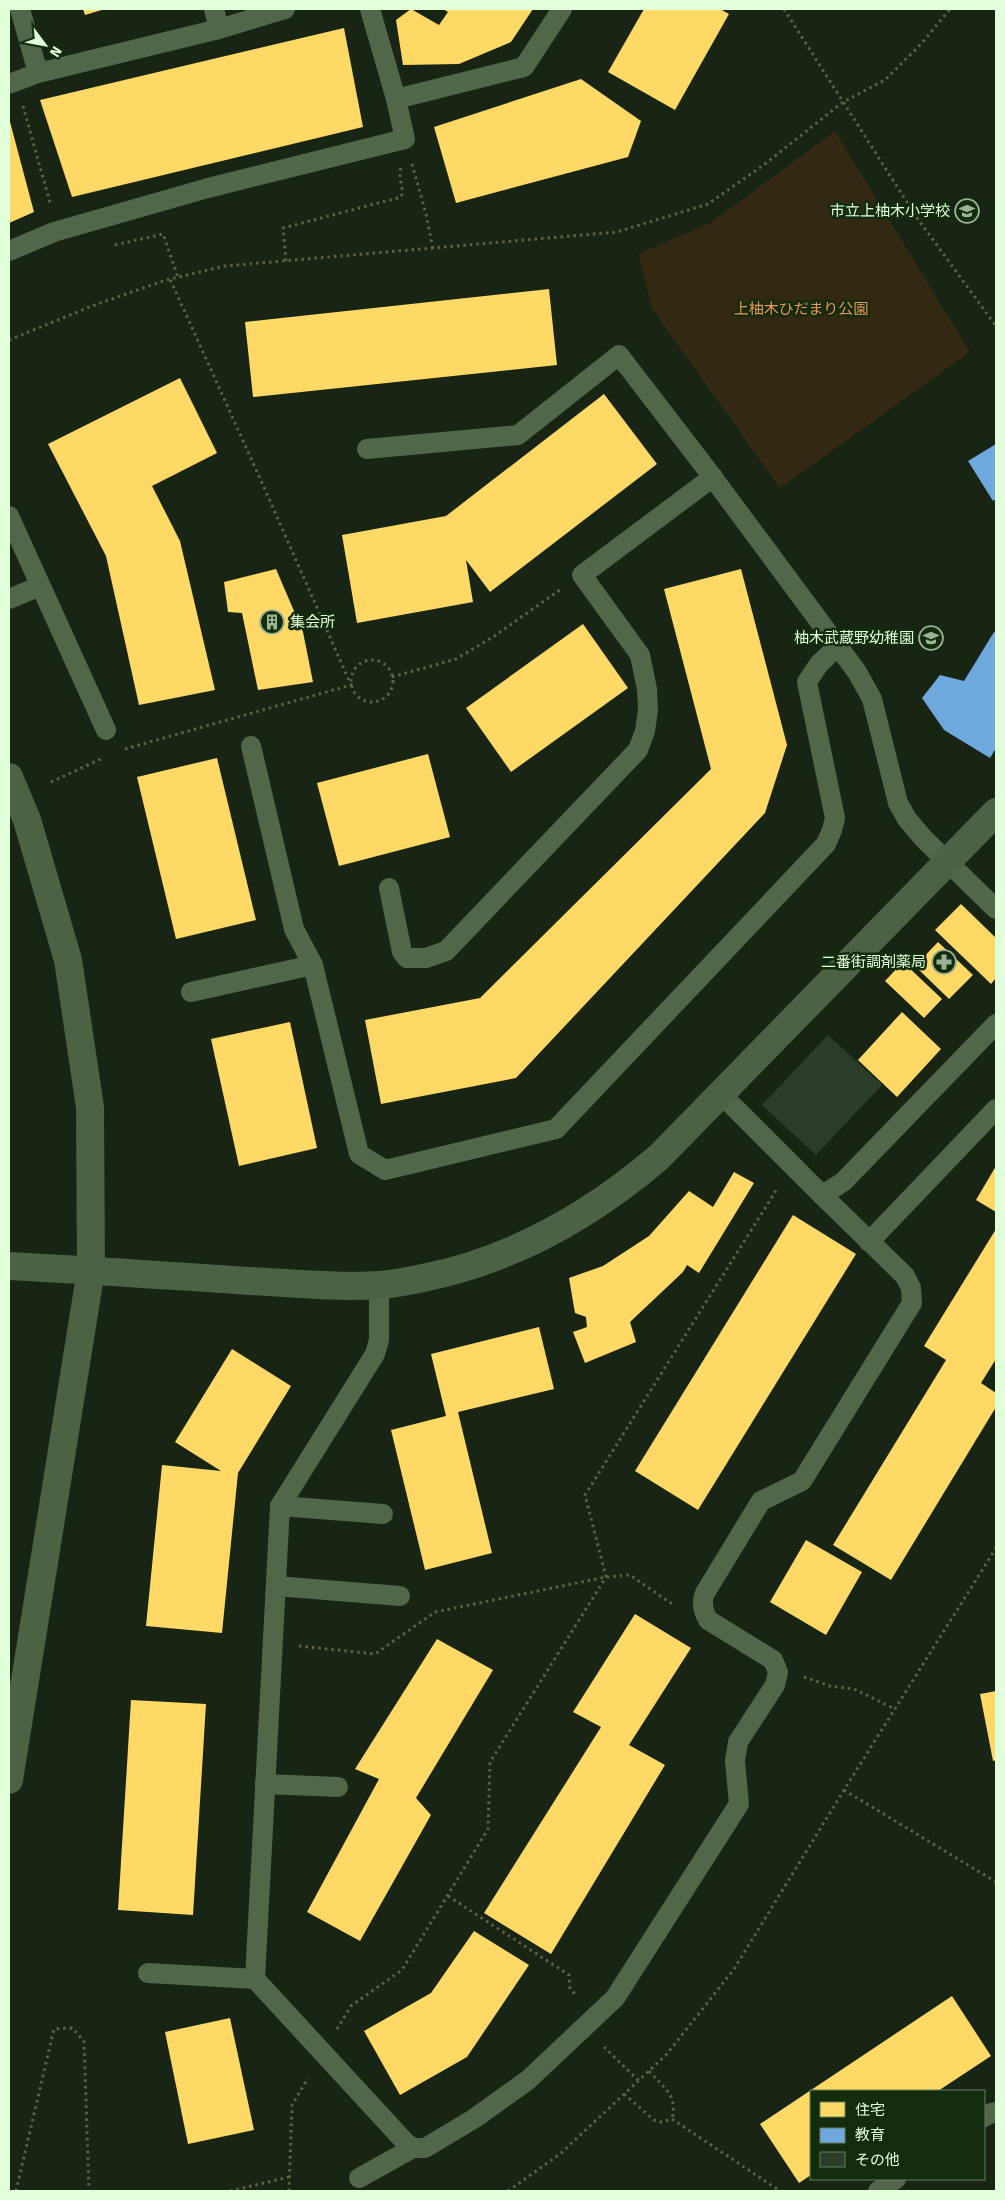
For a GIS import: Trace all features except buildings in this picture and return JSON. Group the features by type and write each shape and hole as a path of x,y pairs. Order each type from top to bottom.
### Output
{"street":[{"path":"9,777 27,820 68,960 90,1107 91,1270 9,1780"},
{"path":"9,1266 325,1285 379,1285 454,1272 505,1254 554,1232 593,1209 660,1158 996,812"}],"lane":[{"path":"20,9 38,72"},
{"path":"214,9 218,29"},
{"path":"13,83 38,72 218,29 285,9"},
{"path":"9,251 54,232 208,188 405,139 396,99 370,9"},
{"path":"396,99 524,67 562,9"},
{"path":"368,449 518,435 619,355 713,477 857,672 872,699 898,803 907,819 996,909"},
{"path":"389,888 402,952 407,958 426,958 446,951 638,750 645,731 648,710 647,689 640,655 582,575 713,477"},
{"path":"9,516 106,730"},
{"path":"9,599 40,586"},
{"path":"251,746 294,929 313,965 359,1154 385,1170 556,1129 826,844 835,818 807,682 819,664 837,647"},
{"path":"191,992 313,965"},
{"path":"822,1195 843,1182 996,1024"},
{"path":"360,2178 413,2148 425,2148 475,2118 528,2080 615,1998 739,1804 735,1761 738,1742 775,1685 778,1672 773,1660 708,1620 702,1599 760,1501 802,1481 912,1303 911,1288 906,1276 869,1242 722,1094"},
{"path":"869,1242 996,1110"},
{"path":"255,1979 280,1506 375,1354 379,1340 379,1285"},
{"path":"280,1506 382,1514"},
{"path":"276,1586 400,1596"},
{"path":"265,1784 338,1787"},
{"path":"148,1973 255,1979 406,2143 413,2148"},
{"path":"878,2191 894,2180"}],"path":[{"path":"784,9 917,218 996,326"},
{"path":"9,340 92,306 178,276 225,266 616,232 708,204 765,164 843,102 885,80 922,43 950,9"},
{"path":"13,83 46,193"},
{"path":"286,261 283,228 402,197 403,192 399,173 411,159"},
{"path":"417,181 433,249"},
{"path":"163,234 178,276"},
{"path":"170,279 355,694 370,703 381,699 388,693 392,677 384,664 378,660 367,661 353,671 351,685"},
{"path":"392,677 456,659 494,637 582,575"},
{"path":"123,750 351,685"},
{"path":"52,782 105,757"},
{"path":"289,2191 292,2105 351,2006 402,1970 488,1829 490,1762 606,1577 585,1495 780,1184"},
{"path":"508,2191 560,2154 649,2071 666,2054 734,1969 996,1548"},
{"path":"272,1643 375,1654 435,1612 606,1577 630,1575 680,1609"},
{"path":"778,1672 798,1674 830,1686 854,1689 895,1709"},
{"path":"844,1790 996,1882"},
{"path":"448,1896 569,1975 570,1989 590,2021 639,2080"},
{"path":"16,2191 54,2029 72,2028 84,2041 88,2191"},
{"path":"649,2071 670,2095 675,2106 672,2119"},
{"path":"624,2094 654,2120 660,2122 672,2119 780,2191"},
{"path":"230,2191 289,2177"}],"green space":[{"name":"上柚木ひだまり公園","path":"835,131 970,352 780,488 652,309 638,254 710,223"}],"place":[{"name":"市立上柚木小学校","path":"967,211"},
{"name":"集会所","path":"272,622"},
{"name":"柚木武蔵野幼稚園","path":"931,638"},
{"name":"二番街調剤薬局","path":"944,962"}]}
